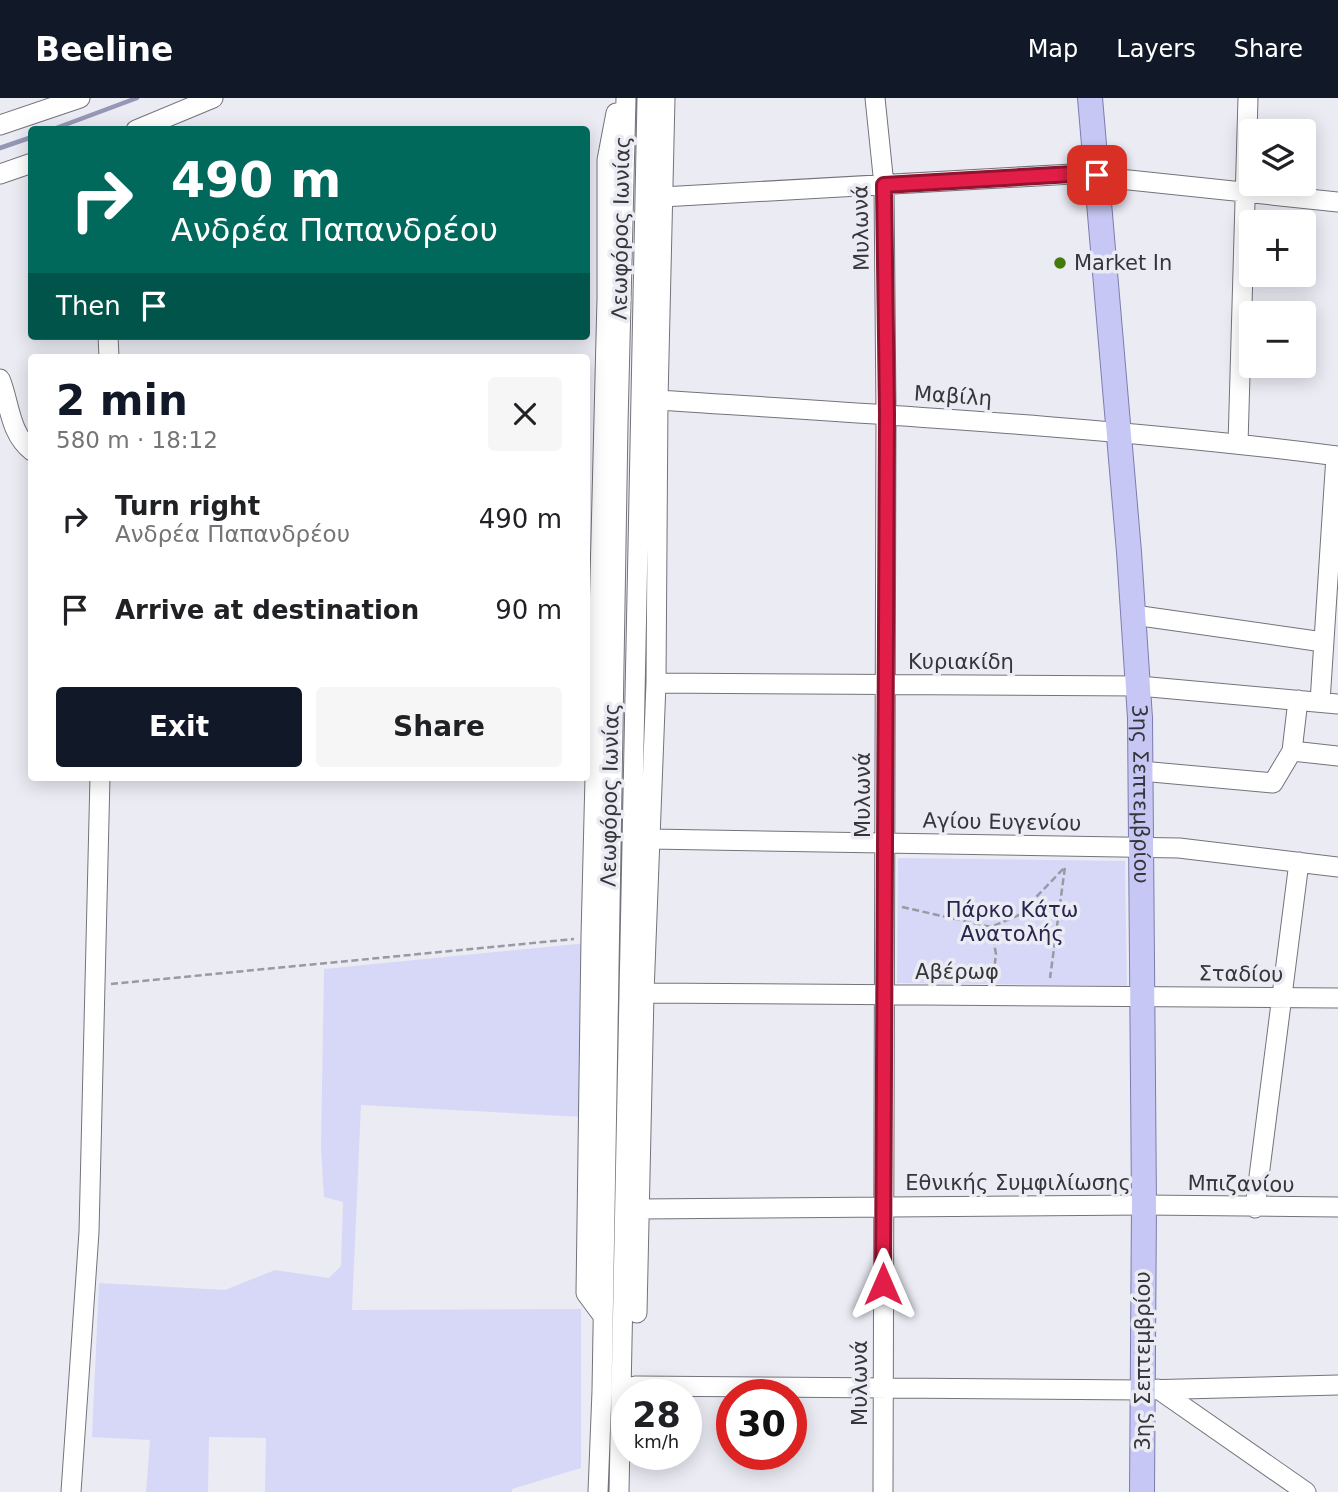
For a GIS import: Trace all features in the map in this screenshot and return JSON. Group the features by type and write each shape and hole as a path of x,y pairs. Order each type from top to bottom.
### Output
{"main road":[{"name":"3ης Σεπτεμβρίου","path":"1091,98 1139,686 1144,1205 1150,1389 1142,1492"}],"street":[{"path":"0,125 80,98"},
{"path":"146,126 213,98"},
{"name":"Λεωφόρος Ιωνίας","path":"603,1316 586,1293 594,427 607,298 607,160 615,115 624,98"},
{"name":"Λεωφόρος Ιωνίας","path":"598,1492 624,98"},
{"name":"Λεωφόρος Ιωνίας","path":"620,1492 647,98"},
{"name":"Λεωφόρος Ιωνίας","path":"634,1379 656,683 658,400 665,98"},
{"name":"Μυλωνά","path":"875,98 884,185 887,413 883,1492"},
{"path":"1247,119 1248,98"},
{"path":"0,174 28,164"},
{"path":"662,197 1063,175 1097,175 1239,190"},
{"path":"1238,443 1245,196"},
{"path":"1287,196 1338,202"},
{"path":"0,379 5,393 3,403 19,439 28,448"},
{"name":"Μαβίλη","path":"658,400 887,413 1118,431 1337,456"},
{"path":"1329,703 1323,642 1333,569 1337,456"},
{"path":"1134,615 1323,642"},
{"name":"Κυριακίδη","path":"656,683 1139,686 1329,703"},
{"path":"1141,771 1273,783 1292,751 1298,700"},
{"path":"1292,751 1338,756"},
{"path":"71,1492 89,1232 100,781"},
{"name":"Αγίου Ευγενίου","path":"651,839 1179,848 1338,867"},
{"path":"1255,1208 1300,862"},
{"name":"Αβέρωφ","path":"645,993 1143,996"},
{"name":"Σταδίου","path":"1143,996 1338,998"},
{"name":"Εθνικής Συμφιλίωσης","path":"640,1209 1144,1205"},
{"name":"Μπιζανίου","path":"1144,1205 1338,1208"},
{"path":"702,1389 1150,1389 1338,1385"},
{"path":"1150,1389 1306,1492"},
{"path":"628,1492 631,1470"}],"path":[{"path":"885,903 991,927 1019,915 1065,867 1048,995"},
{"path":"991,927 996,954 992,995"},
{"path":"93,986 591,937"}],"green space":[{"name":"Πάρκο Κάτω Ανατολής","path":"898,858 1125,861 1127,986 897,983"},
{"path":"587,943 583,1117 361,1105 352,1310 581,1309 581,1468 512,1489 512,1492 265,1492 266,1438 209,1437 208,1492 146,1492 150,1440 92,1437 99,1283 225,1290 275,1270 329,1278 341,1266 343,1202 324,1197 321,1148 324,969"}],"waterway":[{"path":"62,126 137,98"},
{"path":"0,148 28,138"}],"place":[{"name":"Market In","path":"1060,263"}],"route":[{"path":"883,1284 887,413 884,185 1072,174 1097,175"}]}
